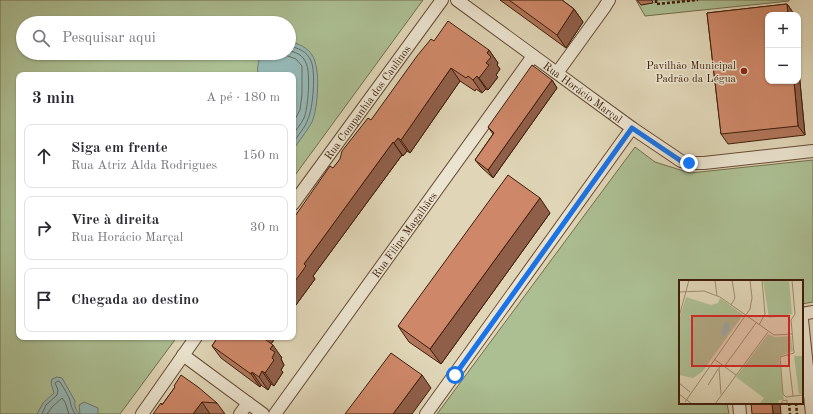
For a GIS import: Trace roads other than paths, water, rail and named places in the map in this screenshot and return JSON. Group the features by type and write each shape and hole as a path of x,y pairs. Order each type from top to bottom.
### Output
{"street":[{"name":"Rua Companhia dos Caulinos","path":"296,200 442,0"},
{"name":"Rua Horácio Marçal","path":"457,0 632,128 681,161 689,163 704,163 813,151"},
{"path":"557,73 609,0"},
{"name":"Rua Filipe Magalhães","path":"275,414 533,56"},
{"path":"426,414 632,128"},
{"path":"803,314 813,312"},
{"path":"803,329 812,414"},
{"path":"142,414 194,340"},
{"path":"184,355 264,414"},
{"path":"240,414 248,403"},
{"path":"739,404 740,414"}],"water":[{"path":"296,43 308,50 315,61 318,88 314,116 312,122 296,146 296,72 258,72 259,61 296,60"},
{"path":"57,377 62,378 75,401 76,410 80,414 37,414 43,403 54,393 51,383 52,379"},
{"path":"84,402 98,408 98,414 80,414 79,405"}],"place":[{"name":"Pavilhão Municipal Padrão da Légua","path":"744,71"}]}
